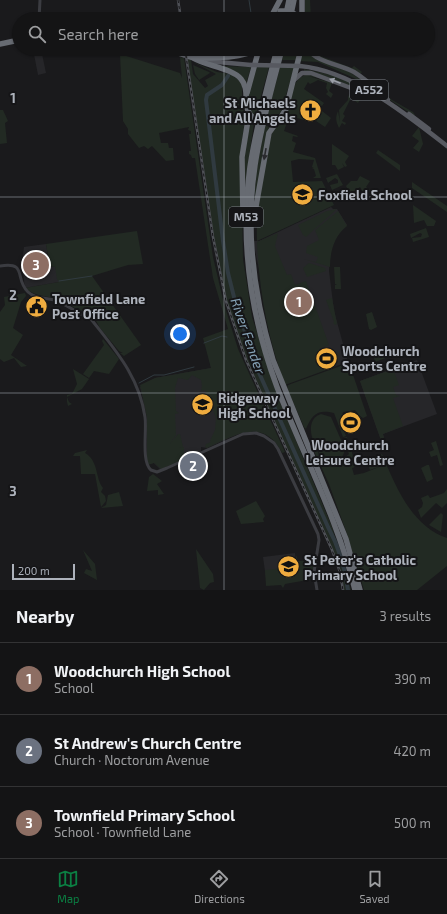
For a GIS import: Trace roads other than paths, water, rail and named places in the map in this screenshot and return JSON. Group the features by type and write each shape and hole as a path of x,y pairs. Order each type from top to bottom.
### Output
{"highway":[{"path":"273,12 280,0"},
{"path":"286,12 289,0"},
{"path":"291,12 294,0"},
{"path":"300,12 302,0"},
{"path":"278,12 290,12"},
{"path":"0,44 12,41"},
{"name":"A552","path":"188,56 193,58"},
{"path":"193,58 220,56"},
{"path":"246,97 256,56"},
{"name":"M53","path":"275,56 258,126 250,168 246,216 250,247 262,319 280,387 332,517 355,590"},
{"name":"M53","path":"250,247 255,166 259,139 280,56"},
{"path":"250,247 267,140 272,126 286,109 299,56"},
{"path":"193,58 238,76 245,86 248,120 242,157 242,184 244,228 250,247"},
{"path":"248,112 256,120 267,122 279,119"},
{"name":"M53","path":"280,387 343,532 360,590"}],"main road":[{"path":"315,56 343,67 358,75 386,100"},
{"name":"A552","path":"193,58 203,60 322,66 344,73 363,83 447,146"},
{"path":"294,81 299,75 310,72 386,100"},
{"name":"A552","path":"386,100 447,143"},
{"path":"398,107 416,121 416,123"}],"street":[{"path":"39,12 40,0"},
{"path":"0,266 12,264 17,266 20,271 21,283 30,294 60,302 85,316 90,314 91,319 127,366 136,381 145,416 146,462 151,470 157,472 243,434 256,433 268,438 278,449 318,534 319,540 314,572 317,590"}],"waterway":[{"path":"249,0 251,12"},
{"name":"River Fender","path":"228,76 222,85 207,95 206,100 228,273 235,301 256,366 335,542 343,565 348,590"},
{"path":"59,281 92,276"},
{"path":"204,343 222,336 227,337"},
{"path":"139,383 154,375 164,375 194,367"}],"railway":[{"path":"178,0 180,12"},
{"path":"186,56 213,237 226,301 246,360 332,550 340,572 343,590"}],"place":[{"name":"St Michaels and All Angels","path":"311,110"},
{"name":"Foxfield School","path":"303,195"},
{"name":"Townfield Primary School","path":"36,265"},
{"name":"Woodchurch High School","path":"299,302"},
{"name":"Townfield Lane Post Office","path":"36,306"},
{"name":"Woodchurch Sports Centre","path":"327,358"},
{"name":"Ridgeway High School","path":"202,405"},
{"name":"Woodchurch Leisure Centre","path":"350,423"},
{"name":"St Andrew's Church Centre","path":"193,466"},
{"name":"St Peter's Catholic Primary School","path":"288,567"}]}
